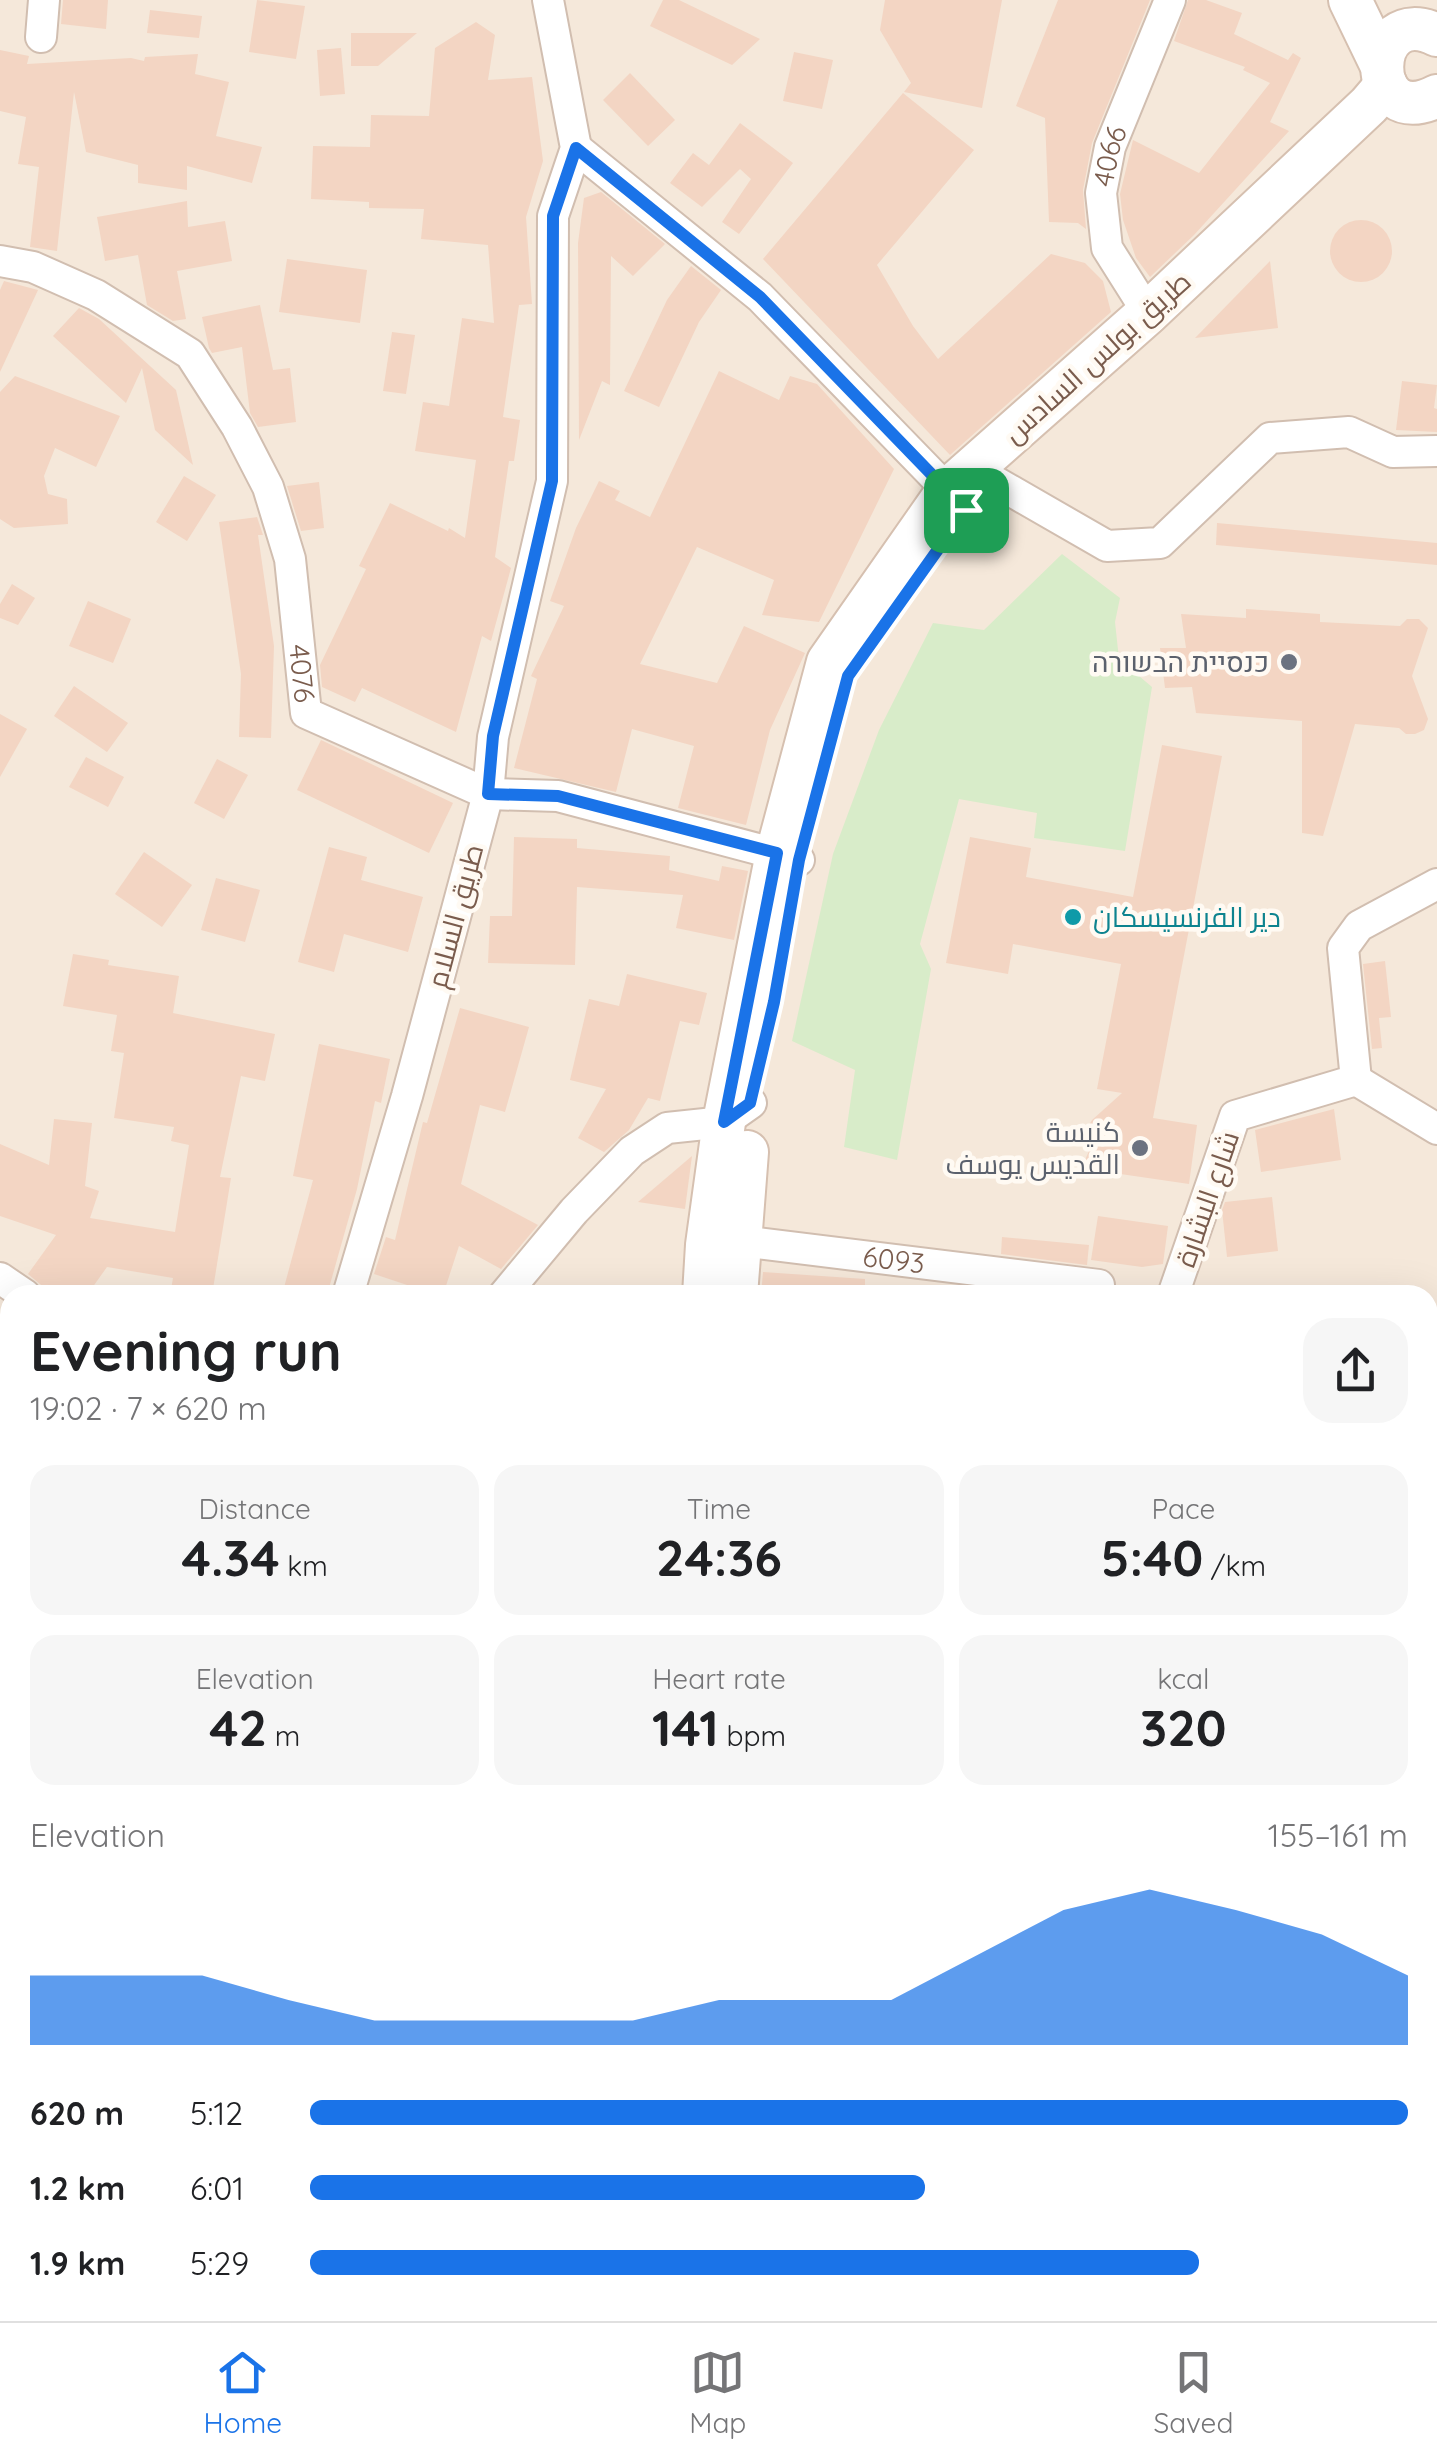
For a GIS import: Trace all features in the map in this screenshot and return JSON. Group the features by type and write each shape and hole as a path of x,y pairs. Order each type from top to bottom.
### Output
{"street":[{"path":"41,37 44,0"},
{"name":"طريق السلام","path":"351,1285 407,1096 488,794 493,736 552,481 553,216 576,148 548,0"},
{"name":"4066","path":"1148,313 1107,248 1101,193 1110,147 1170,0"},
{"path":"1350,0 1413,58"},
{"path":"1365,0 1376,27 1413,58"},
{"name":"طريق بولس السادس","path":"705,1285 707,1245 828,662 967,492 1413,58"},
{"name":"طريق بولس السادس","path":"967,492 1156,335 1376,112 1413,58"},
{"path":"576,148 760,297 967,492 1108,546 1160,542 1270,438 1348,432 1393,452 1437,452"},
{"name":"4076","path":"0,261 33,268 96,295 190,354 238,426 268,488 290,559 306,713 488,794 558,796 788,856"},
{"path":"1437,884 1359,926 1343,948 1356,1080 1437,1129"},
{"name":"شارع البشارة","path":"1176,1285 1235,1116 1356,1080"},
{"path":"512,1285 574,1210 632,1151 667,1128 737,1113"},
{"name":"طريق بولس السادس","path":"737,1113 740,1241 737,1285"},
{"name":"6093","path":"740,1241 1099,1285"}],"shaded area":[{"path":"0,0 1437,0 1437,1285 0,1285"}],"green space":[{"path":"1062,554 1120,598 1115,622 1119,659 1152,687 1125,851 1034,838 1037,813 959,799 920,944 931,969 897,1160 844,1147 855,1070 792,1041 833,854 879,730 933,623 984,630"}],"building":[{"path":"63,0 108,0 106,29 61,24"},
{"path":"257,0 305,6 296,59 249,52"},
{"path":"663,0 679,0 760,39 732,65 650,26"},
{"path":"885,0 1002,0 982,108 904,92 911,83 880,30"},
{"path":"1058,0 1150,0 1092,143 1083,190 1086,229 1078,223 1049,222 1045,118 1016,106"},
{"path":"1188,0 1206,0 1242,13 1234,34 1288,60 1293,53 1301,58 1270,122 1289,131 1150,277 1136,258 1123,220 1120,194 1133,140 1199,173 1270,83 1243,70 1245,67 1174,41"},
{"path":"150,10 202,16 199,38 147,33"},
{"path":"476,22 495,35 488,80 532,77 543,161 526,217 532,304 519,305 503,417 520,420 514,461 509,461 495,557 511,568 491,641 482,636 456,732 362,688 355,702 322,687 320,665 366,569 359,566 390,503 465,538 476,460 415,451 423,402 449,406 462,318 494,323 488,245 421,239 424,209 369,208 369,202 311,199 313,146 370,147 371,115 429,116 435,48"},
{"path":"351,33 417,33 378,66 351,66"},
{"path":"341,48 345,94 320,96 317,50"},
{"path":"0,50 29,56 27,64 131,58 144,61 145,57 198,54 195,74 229,82 216,136 262,147 252,183 187,166 187,190 138,183 138,165 86,152 74,92 57,251 30,247 39,167 18,164 26,117 0,111"},
{"path":"794,52 833,60 822,109 783,101"},
{"path":"630,73 675,120 648,146 603,100"},
{"path":"903,93 974,150 877,265 913,326 938,359 1051,254 1085,263 1103,281 1111,312 950,455 763,259"},
{"path":"740,123 793,163 739,234 722,222 751,179 740,169 702,207 670,183 693,153 709,165"},
{"path":"601,192 665,244 633,276 611,256 610,385 602,381 579,440 578,243 584,198"},
{"path":"187,201 188,227 225,221 232,261 177,271 186,319 173,321 147,305 138,255 105,261 97,217"},
{"path":"1361,220 1383,229 1392,251 1383,273 1361,282 1339,273 1330,251 1339,229"},
{"path":"287,259 367,270 360,323 279,312"},
{"path":"1270,261 1278,328 1195,338"},
{"path":"691,266 721,290 699,322 659,407 624,391 667,300"},
{"path":"4,281 38,290 0,372 0,290"},
{"path":"260,305 273,370 290,368 296,422 258,427 250,413 242,347 212,353 209,348 202,317"},
{"path":"79,308 99,319 176,390 193,465 155,430 142,368 126,403 53,336"},
{"path":"392,332 415,335 406,394 383,391"},
{"path":"719,371 779,400 790,376 817,384 894,469 819,622 762,615 774,580 697,547 640,664 717,683 744,626 805,653 770,730 746,825 678,808 694,746 632,729 616,792 514,768 537,679 531,676 564,606 550,601 576,528 599,481 620,491 615,500 650,517"},
{"path":"15,376 120,416 96,467 55,448 44,476 48,494 67,499 68,524 14,528 0,519 0,392"},
{"path":"1402,381 1437,385 1437,432 1396,430"},
{"path":"184,476 216,495 187,541 156,522"},
{"path":"319,482 324,528 301,531 287,486"},
{"path":"257,517 263,535 258,535 274,646 271,738 239,737 241,674 219,522"},
{"path":"1217,523 1437,543 1437,565 1216,545"},
{"path":"12,584 35,598 18,625 0,618 0,604"},
{"path":"88,601 131,619 113,663 69,646"},
{"name":"כנסיית הבשורה","path":"1246,609 1320,614 1320,622 1400,626 1407,619 1419,619 1428,628 1412,676 1428,719 1424,730 1406,734 1399,728 1355,724 1323,836 1302,833 1302,721 1196,713 1192,687 1165,688 1160,648 1186,648 1181,614 1246,618"},
{"path":"74,686 128,723 107,752 54,716"},
{"path":"0,714 27,729 0,777"},
{"path":"321,740 453,803 429,853 297,790"},
{"name":"دير الفرنسيسكان","path":"1162,745 1222,756 1153,1118 1197,1125 1189,1184 1093,1170 1085,1160 1089,1151 1079,1142 1092,1120 1122,1093 1097,1089 1121,964 1013,944 1008,974 946,963 970,837 1031,848 1026,877 1133,897"},
{"path":"86,757 124,777 108,807 69,787"},
{"path":"217,759 248,775 224,819 194,803"},
{"path":"514,837 577,839 577,848 670,856 669,870 719,881 722,866 748,871 734,940 676,928 683,895 577,887 575,965 488,963 490,916 512,916"},
{"path":"329,847 367,857 361,880 423,897 408,952 344,934 334,972 298,962"},
{"path":"144,852 192,885 162,927 115,894"},
{"path":"216,878 260,890 245,942 201,930"},
{"path":"73,954 109,960 108,965 179,976 173,1013 275,1034 265,1081 241,1076 220,1177 231,1178 214,1285 172,1285 173,1278 107,1267 94,1285 41,1285 28,1274 56,1235 0,1216 0,1144 49,1165 54,1119 92,1123 85,1186 99,1191 90,1218 175,1232 189,1145 171,1141 174,1127 114,1118 124,1053 111,1051 117,1015 63,1006"},
{"path":"1385,961 1391,1017 1379,1018 1382,1048 1372,1049 1363,964"},
{"path":"627,974 707,993 699,1025 680,1021 660,1101 648,1098 629,1130 604,1152 578,1138 606,1089 570,1080 589,999 619,1006"},
{"path":"460,1008 529,1027 505,1112 480,1105 461,1184 538,1225 501,1269 459,1246 446,1285 407,1285 374,1274 386,1237 395,1240 423,1122 427,1123"},
{"path":"319,1044 390,1059 381,1103 375,1101 357,1189 330,1285 285,1285 313,1180 293,1176"},
{"path":"1334,1109 1341,1160 1261,1172 1255,1130"},
{"path":"692,1156 685,1209 638,1202"},
{"path":"1272,1197 1278,1251 1227,1257 1222,1210 1225,1202"},
{"path":"1098,1216 1168,1226 1163,1264 1142,1267 1091,1260"},
{"path":"1002,1237 1089,1245 1087,1265 1001,1254"},
{"path":"763,1272 865,1279 865,1285 762,1285"}],"place":[{"name":"כנסיית הבשורה","path":"1289,662"},
{"name":"دير الفرنسيسكان","path":"1073,917"},
{"name":"كنيسة القديس يوسف","path":"1140,1148"}],"route":[{"path":"576,148 760,297 966,510 848,676 799,860 774,1002 750,1103 724,1122 777,853 558,796 488,794 493,736 552,481 553,216 576,148"}]}
